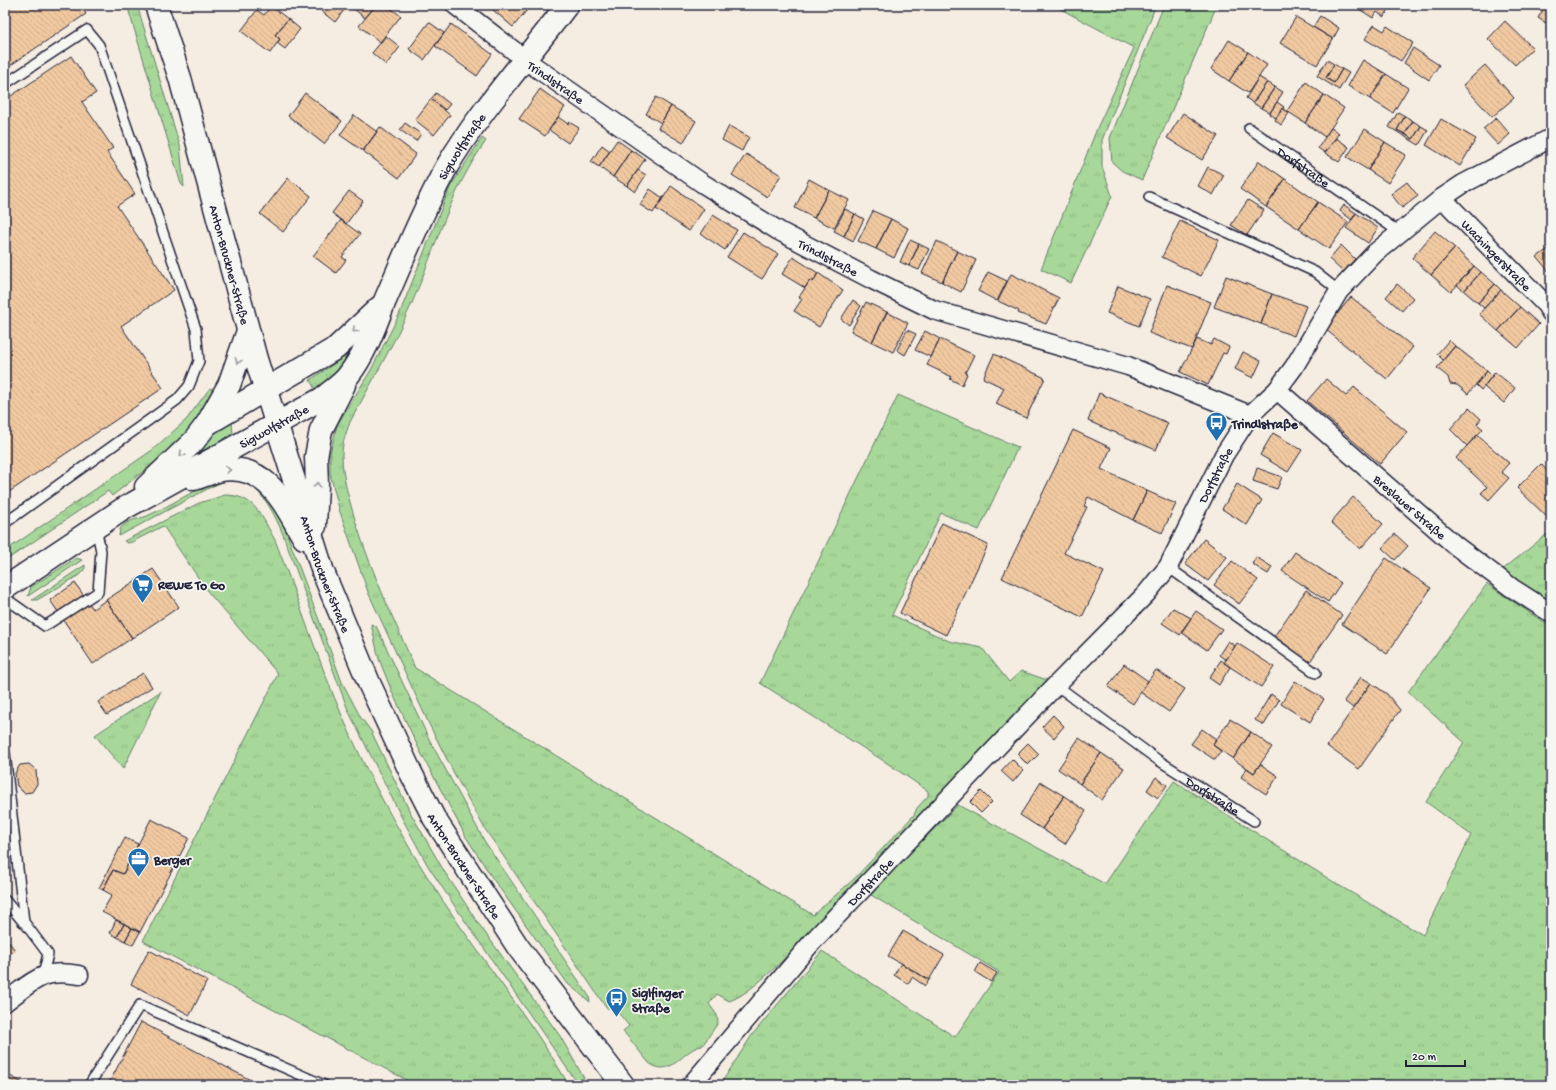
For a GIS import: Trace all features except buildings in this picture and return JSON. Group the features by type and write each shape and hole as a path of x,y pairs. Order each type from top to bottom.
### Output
{"street":[{"name":"Anton-Bruckner-Straße","path":"156,5 182,85 248,331 266,389 324,572 369,683 411,773 434,818 518,947 624,1085"},
{"name":"Trindlstraße","path":"455,5 525,59 702,183 779,231 871,279 934,310 1128,366 1250,415"},
{"name":"Sigwolfstraße","path":"5,588 123,509 323,398 347,378 361,356 375,328 384,304 446,169 470,130 567,5"},
{"name":"Dorfstraße","path":"691,1085 813,941 1056,685 1146,594 1168,567 1224,455 1250,415 1277,390 1294,367 1339,291 1375,253 1442,198 1463,184 1551,138"},
{"name":"Wachingerstraße","path":"1442,198 1546,305 1551,313"},
{"name":"Sigwolfstraße","path":"123,509 194,442 207,424 336,348 384,304"},
{"path":"207,424 229,385 248,331"},
{"path":"314,538 318,485 316,457 321,430 347,378"},
{"name":"Breslauer Straße","path":"1277,390 1456,546 1506,584 1551,613"},
{"path":"151,494 218,471 240,470 261,477 270,484 283,502 324,572"},
{"path":"5,1002 43,975 62,972 79,975"}],"lane":[{"path":"5,84 86,30 99,45 196,329 199,361 189,386 177,400 5,523"},
{"name":"Dorfstraße","path":"1249,128 1399,232"},
{"path":"1149,197 1315,272 1339,291"},
{"path":"5,598 45,626 98,592 101,551 96,528"},
{"path":"1168,567 1316,673"},
{"name":"Dorfstraße","path":"1056,685 1158,760 1254,821"},
{"path":"5,753 24,922"},
{"path":"5,900 48,954 43,975"},
{"path":"89,1085 140,1005 324,1085"}],"green space":[{"path":"127,5 137,5 180,146 184,187 181,184"},
{"path":"1053,5 1156,5 1102,140 1102,166 1112,196 1071,283 1041,269 1098,126 1134,48"},
{"path":"1164,5 1217,5 1142,180 1122,171 1112,162 1110,138"},
{"path":"482,138 486,141 473,160 453,199 412,303 390,348 350,422 343,442 342,464 349,498 362,542 384,596 415,668 813,915 854,879 914,815 917,808 928,796 928,791 887,763 760,683 898,395 1018,447 979,530 941,513 892,615 949,641 982,648 1009,682 1021,671 1050,681 820,919 777,966 751,989 739,997 729,1001 717,994 709,1004 717,1015 718,1023 702,1046 695,1048 671,1066 664,1068 657,1067 649,1063 623,1031 629,1026 612,1005 607,1009 485,829 457,779 428,722 368,592 340,512 330,474 330,454 337,425 371,370 399,315 450,187"},
{"path":"353,351 343,368 316,391 310,380"},
{"path":"210,388 219,392 198,424 159,459 112,496 108,491 5,561 5,551 151,451 186,420"},
{"path":"232,420 233,435 200,452 199,447 222,425"},
{"path":"228,477 237,481 225,481 213,486 119,536 120,529 126,523 147,516 207,485"},
{"path":"258,488 267,496 281,518 342,682 361,718 371,731 410,812 444,871 478,923 560,1036 584,1078 576,1080 573,1077 428,866 402,818 348,710 282,532 274,515 255,489"},
{"path":"225,495 235,496 251,503 266,523 275,540 343,718 361,758 402,836 460,927 535,1031 569,1085 416,1085 143,941 278,674 208,592 163,526 132,542 127,543 124,541 199,503"},
{"path":"1551,531 1551,602 1501,571"},
{"path":"76,558 82,560 28,596 31,587"},
{"path":"85,565 85,568 81,574 37,600 32,600"},
{"path":"1487,584 1551,627 1551,1085 720,1085 752,1035 822,951 955,1037 999,972 871,895 904,859 958,805 1105,884 1174,781 1340,886 1423,935 1471,835 1426,802 1464,742 1408,692"},
{"path":"371,624 376,626 429,739 485,842 589,996 590,1002 568,984 493,879 466,837 420,751 392,692 379,659"},
{"path":"161,691 123,769 95,735"}],"place":[{"name":"Trindlstraße","path":"1216,442"},
{"name":"REWE To Go","path":"142,604"},
{"name":"Berger","path":"139,878"},
{"name":"Siglfinger Straße","path":"617,1018"}]}
